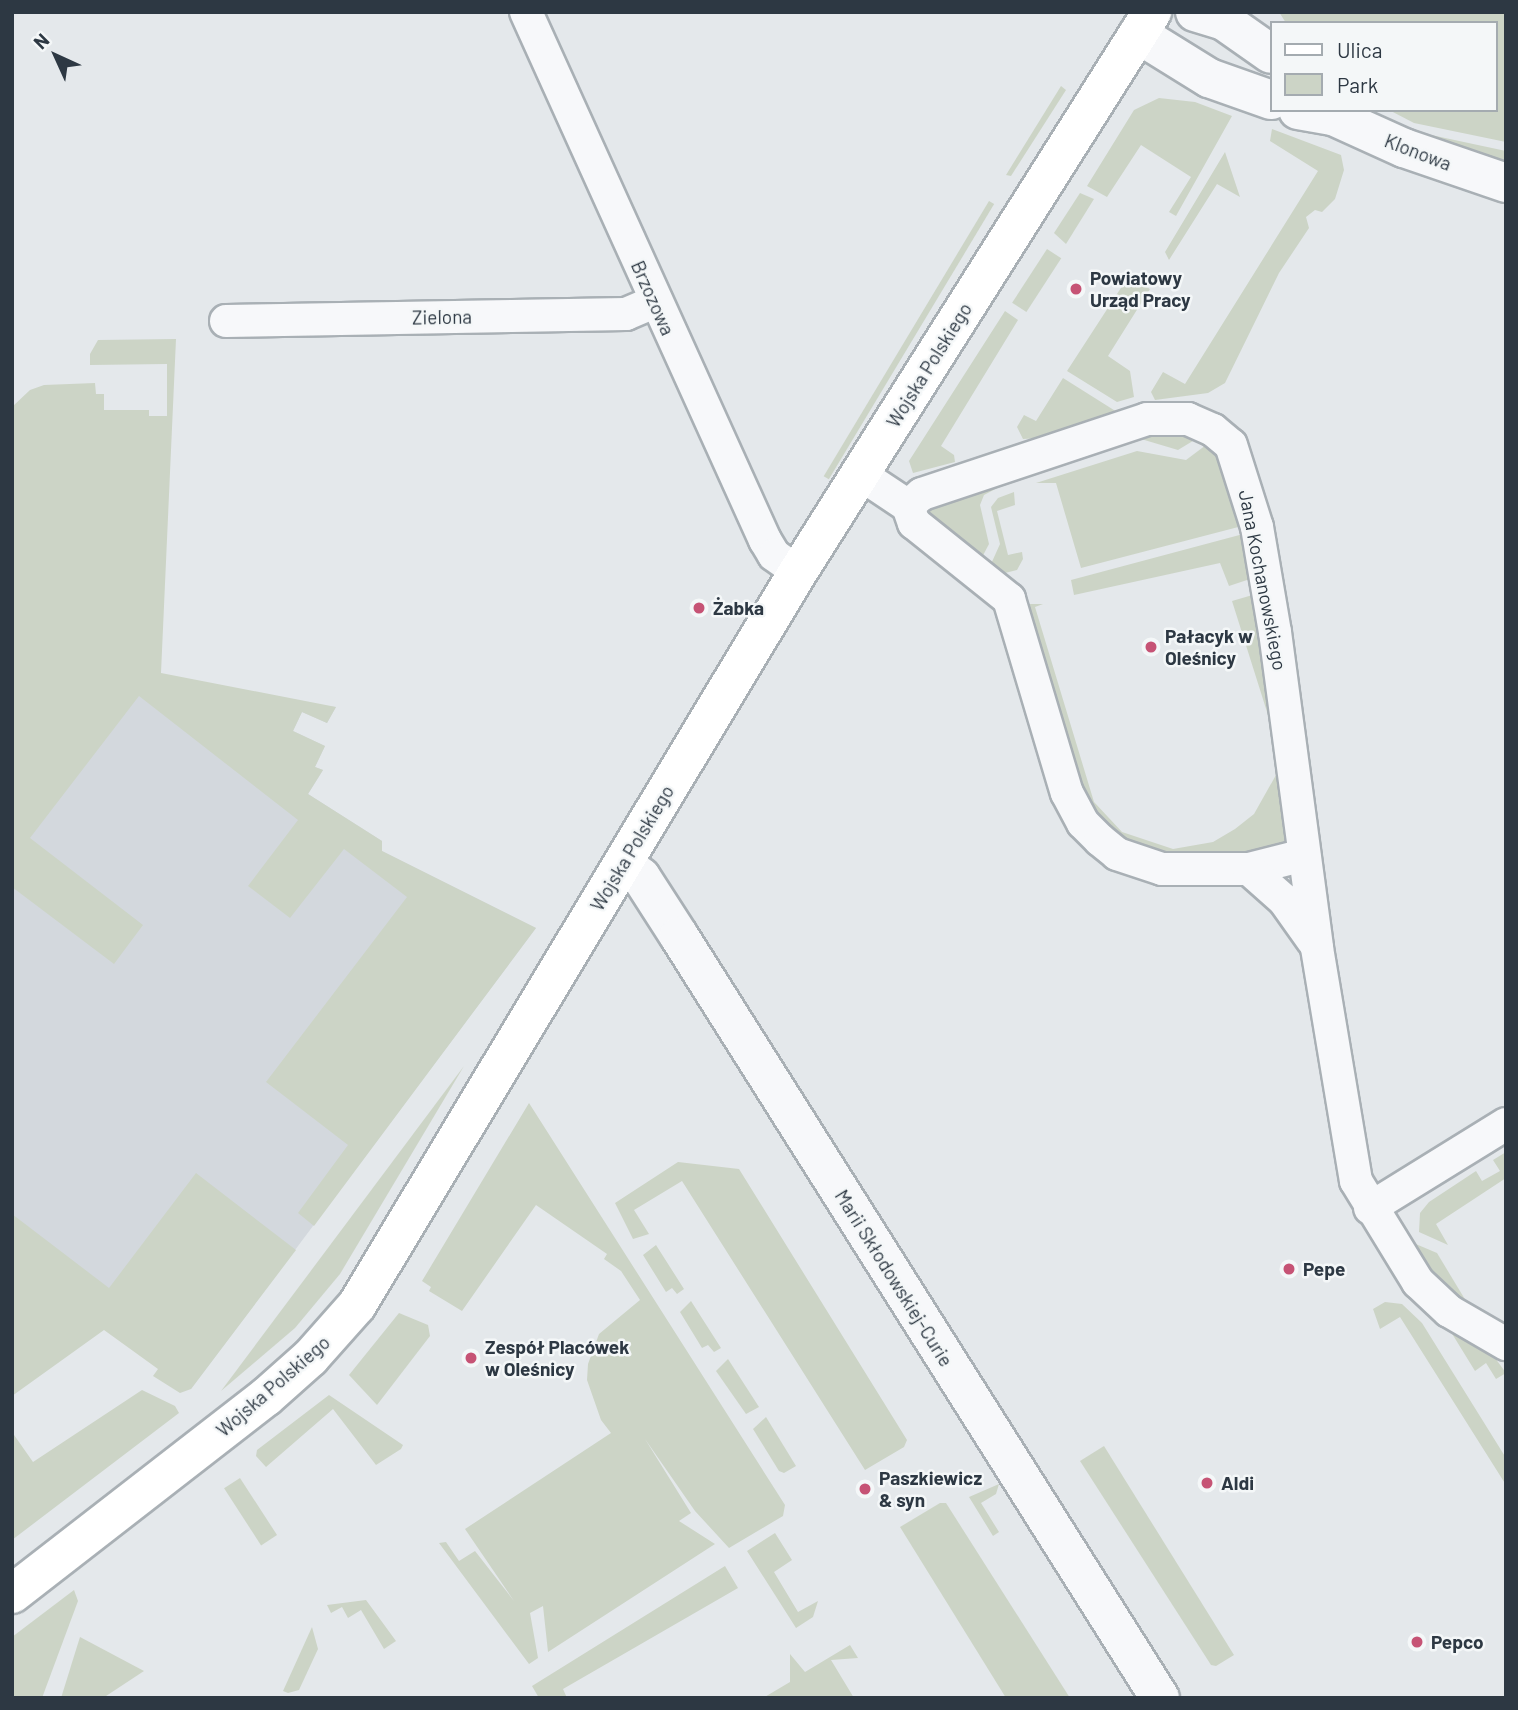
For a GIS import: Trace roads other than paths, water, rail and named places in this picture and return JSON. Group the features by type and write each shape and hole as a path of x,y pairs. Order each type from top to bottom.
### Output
{"main road":[{"name":"Wojska Polskiego","path":"12,1594 266,1397 333,1334 390,1253 798,572 1145,23"}],"street":[{"name":"Brzozowa","path":"526,12 654,302 765,540 774,555 798,572"},
{"path":"1195,12 1224,21 1270,53"},
{"path":"1251,12 1270,40"},
{"path":"1145,23 1209,78 1270,100"},
{"name":"Klonowa","path":"1320,112 1404,148 1506,183"},
{"name":"Zielona","path":"226,321 626,314 654,302"},
{"name":"Jana Kochanowskiego","path":"908,506 922,494 1017,466 1161,416 1188,419 1213,430 1231,445 1241,468 1267,582 1317,948 1352,1169 1370,1208 1406,1267 1433,1298 1506,1344"},
{"path":"860,474 908,506 914,523 1009,599 1067,793 1083,823 1117,854 1138,864 1189,871 1249,869 1304,855"},
{"name":"Marii Skłodowskiej-Curie","path":"623,864 641,877 1160,1698"},
{"name":"Jana Kochanowskiego","path":"1249,869 1298,916 1317,948"},
{"path":"1370,1208 1506,1124"}],"place":[{"name":"Powiatowy Urząd Pracy","path":"1076,289"},
{"name":"Żabka","path":"699,608"},
{"name":"Pałacyk w Oleśnicy","path":"1151,647"},
{"name":"Pepe","path":"1289,1269"},
{"name":"Zespół Placówek w Oleśnicy","path":"471,1358"},
{"name":"Aldi","path":"1207,1483"},
{"name":"Paszkiewicz & syn","path":"865,1489"},
{"name":"Pepco","path":"1417,1642"}]}
